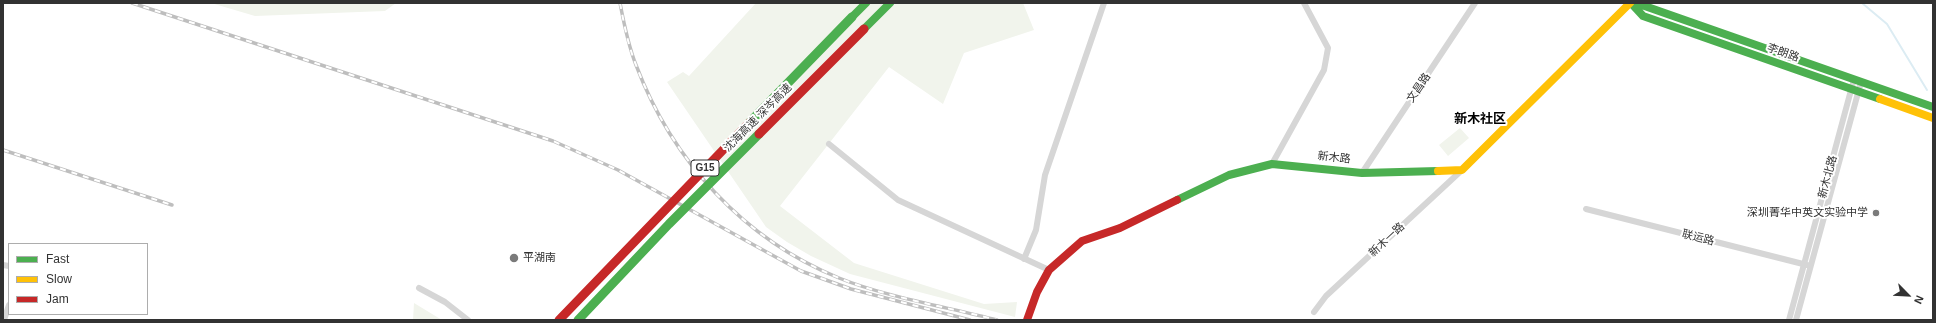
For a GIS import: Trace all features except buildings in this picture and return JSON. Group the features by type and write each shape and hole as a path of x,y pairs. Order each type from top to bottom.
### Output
{"main road":[{"name":"沈海高速 深岑高速","path":"559,320 866,3"},
{"name":"沈海高速 深岑高速","path":"578,320 674,219 890,3"},
{"name":"李朗路","path":"1630,3 1638,13 1643,16 1933,118"},
{"path":"1462,170 1630,3"},
{"name":"李朗路","path":"1636,3 1663,11 1933,107"},
{"path":"1656,3 1663,11"},
{"name":"新木路","path":"1027,320 1037,292 1049,270 1055,263 1082,241 1120,228 1229,175 1272,164 1362,173 1462,170"}],"street":[{"path":"1024,259 1036,230 1045,176 1104,3"},
{"path":"1272,164 1324,70 1326,63 1328,48 1304,3"},
{"name":"文昌路","path":"1362,173 1475,3"},
{"name":"新木北路","path":"1789,320 1807,265 1858,81"},
{"path":"829,144 898,200 1049,270"},
{"name":"新木一路","path":"1314,312 1326,296 1462,170"},
{"name":"联运路","path":"1586,209 1807,265"},
{"name":"新木北路","path":"1796,320 1807,265"},
{"path":"419,288 445,302 468,320"},
{"path":"4,320 8,308"}],"shaded area":[{"path":"211,3 396,3 385,11 255,16"},
{"path":"756,3 1023,3 1034,30 964,53 943,104 889,67 780,206 854,263 984,304 1017,302 1015,317 850,274 811,256 787,242 766,227 667,82 683,72 689,76"},
{"path":"1460,128 1469,138 1448,156 1439,145"},
{"path":"414,303 442,320 413,320"}],"waterway":[{"path":"1862,3 1887,24 1927,90"}],"railway":[{"path":"132,3 553,141 618,170 801,271 851,289 970,320"},
{"path":"620,3 628,42 636,65 651,100 669,133 691,164 715,192 742,219 772,242 804,262 839,278 876,291 997,320"},
{"path":"3,150 172,205"}],"traffic: fast":[{"path":"852,17 866,3"},
{"path":"864,29 890,3"},
{"path":"1631,3 1643,16 1880,99"},
{"path":"1636,3 1933,107"},
{"path":"749,123 852,17"},
{"path":"578,320 669,224 759,134"},
{"path":"1177,200 1229,175 1272,164 1362,173 1438,171"}],"traffic: slow":[{"path":"1438,171 1462,170 1630,3"},
{"path":"1880,99 1933,118"}],"traffic: jam":[{"path":"759,134 864,29"},
{"path":"559,320 749,123"},
{"path":"1027,320 1037,292 1049,270 1082,241 1120,228 1177,200"}],"place":[{"name":"深圳菁华中英文实验中学","path":"1876,213"},
{"name":"平湖南","path":"514,258"}],"district":[{"name":"新木社区","path":"1480,119"}]}
